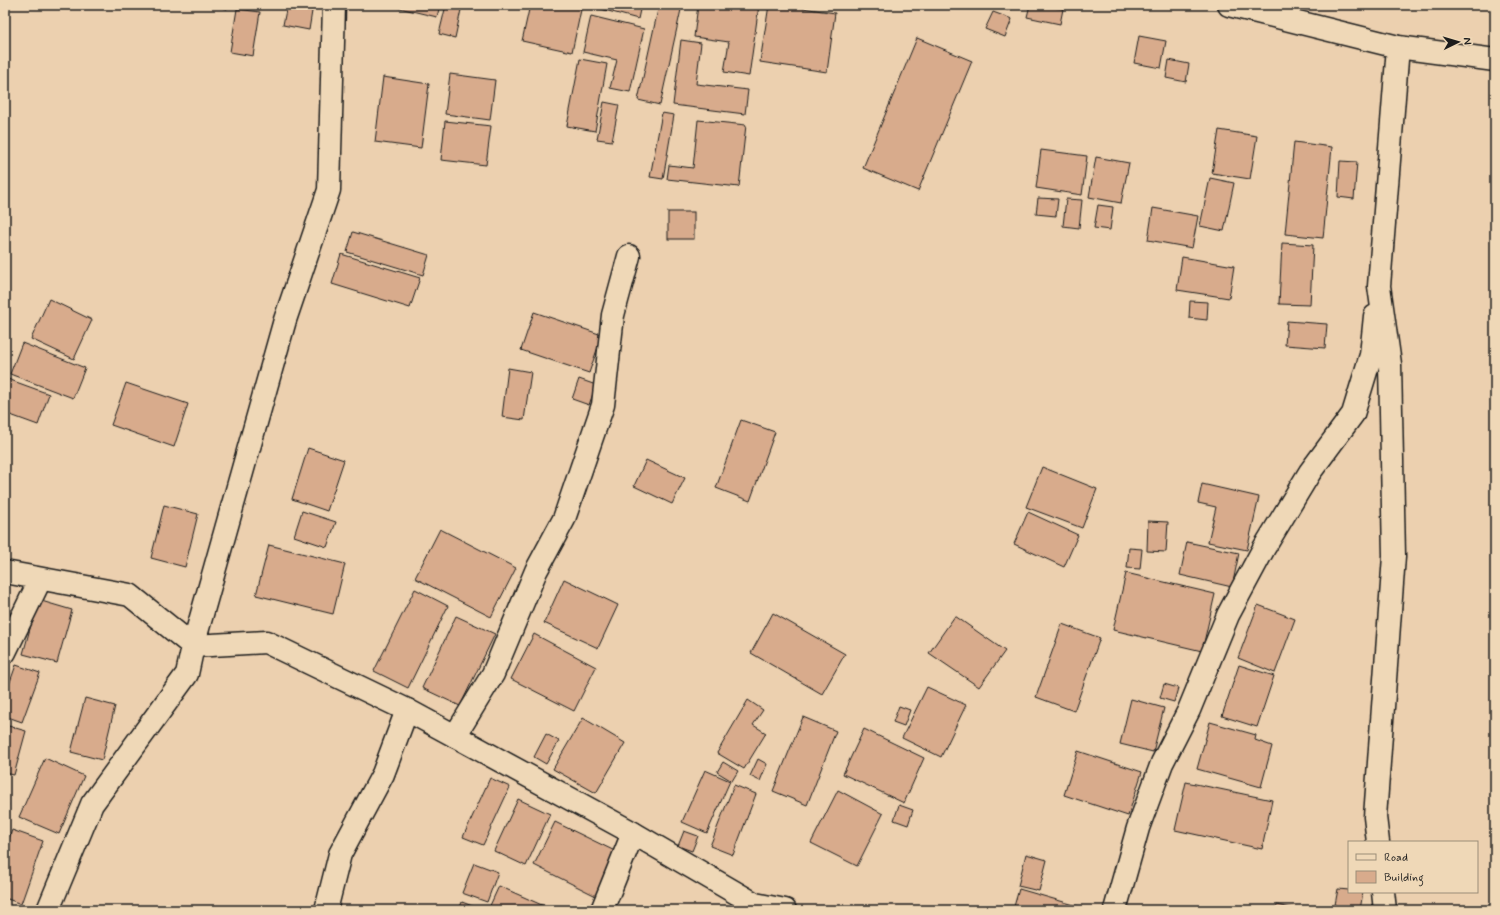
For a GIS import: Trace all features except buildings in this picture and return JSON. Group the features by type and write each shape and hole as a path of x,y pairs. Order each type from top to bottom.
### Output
{"street":[{"path":"48,910 92,804 187,674 193,646 285,320 329,190 334,5"},
{"path":"1229,5 1398,47 1495,60"},
{"path":"1115,910 1138,828 1162,763 1189,710 1228,615 1264,548 1310,472 1353,414 1371,355 1379,286 1398,47"},
{"path":"455,736 493,674 536,571 564,519 603,405 613,315 629,256"},
{"path":"1378,841 1375,817 1394,556 1390,364 1379,286"},
{"path":"5,572 40,580 130,595 193,646 266,642 407,710 633,833 755,904 785,910"},
{"path":"5,652 40,580"},
{"path":"326,910 340,854 383,774 407,710"},
{"path":"602,910 633,833"},
{"path":"1383,893 1384,910"}]}
